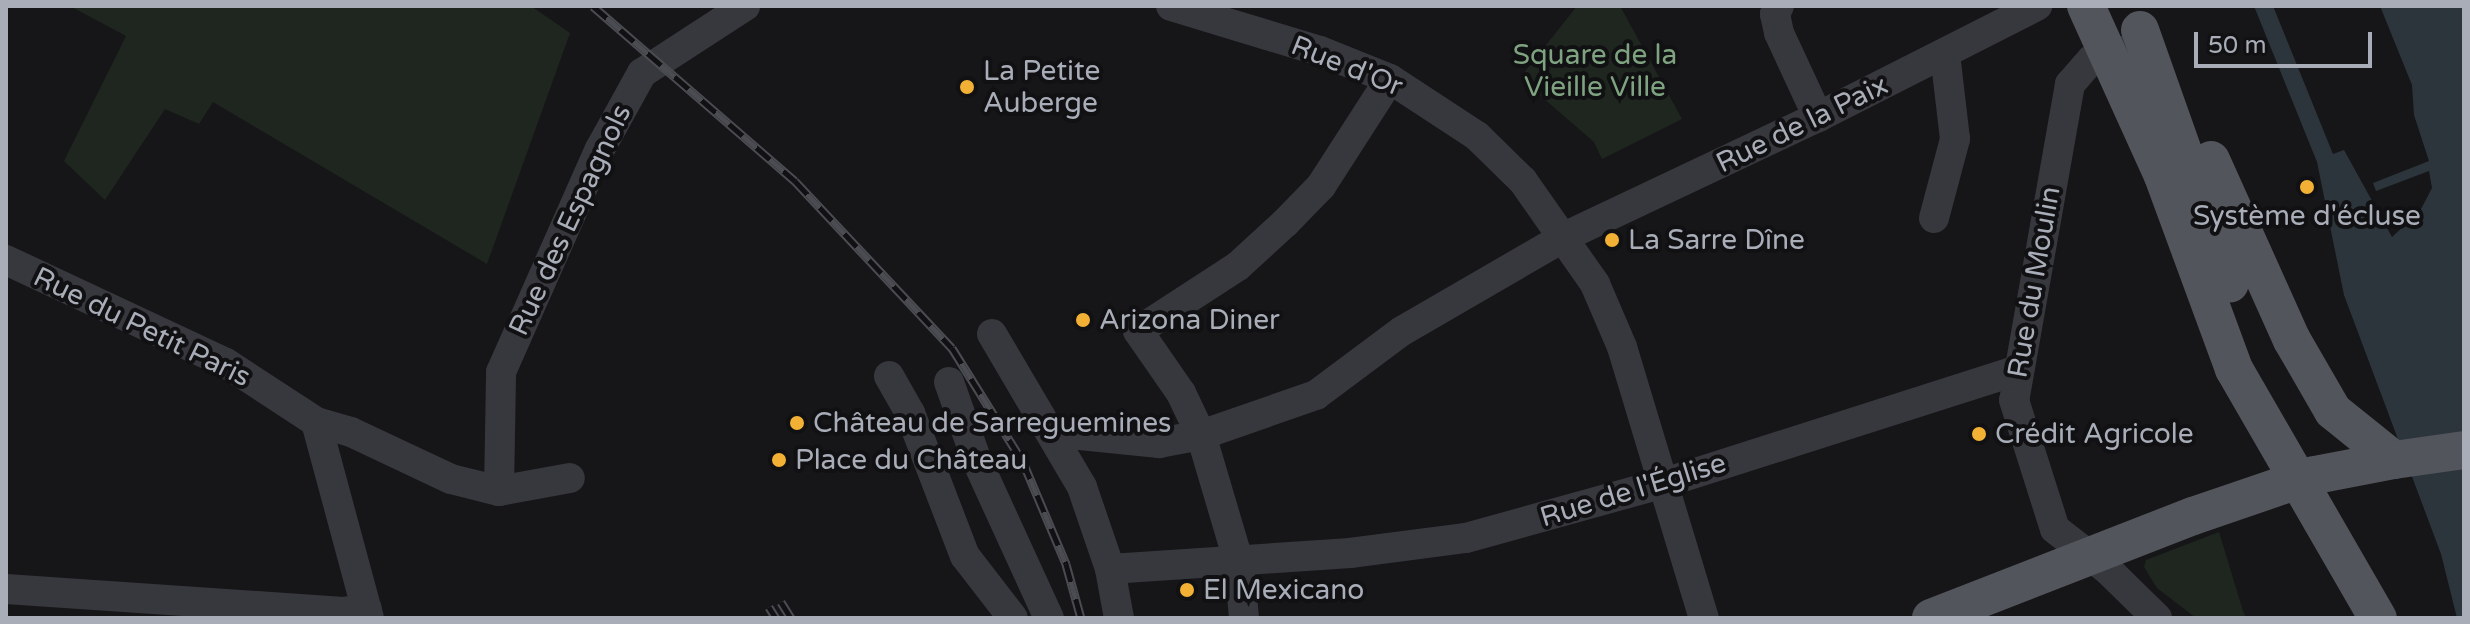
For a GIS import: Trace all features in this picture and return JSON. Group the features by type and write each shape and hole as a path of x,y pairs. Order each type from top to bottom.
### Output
{"main road":[{"path":"2086,6 2163,176 2234,369 2378,618"},
{"path":"2139,34 2189,114 2292,340 2333,411 2394,460"},
{"path":"2139,34 2251,346 2283,415 2401,618"},
{"path":"1931,618 2193,516 2310,476 2464,450"}],"street":[{"name":"Rue des Espagnols","path":"499,491 501,372 533,292 629,92 658,59 745,6"},
{"name":"Rue d'Or","path":"1171,6 1320,51 1390,79 1477,136 1523,181 1595,284 1622,347 1704,618"},
{"path":"1779,6 1775,14 1779,33 1818,117"},
{"name":"Rue de la Paix","path":"1050,432 1159,443 1201,435 1316,395 1402,331 1564,237 1818,117 2037,6"},
{"path":"2106,51 2127,51 2139,34"},
{"name":"Rue du Moulin","path":"2106,51 2070,84 2016,371 2017,418 2050,519 2063,538 2089,556 2157,618"},
{"path":"1934,218 1955,139 1945,54"},
{"path":"1244,618 1239,563 1201,435 1181,393 1138,331 1238,266 1285,223 1321,186 1390,79"},
{"name":"Rue du Petit Paris","path":"6,260 226,363 316,422 351,432 451,479 499,491 570,478"},
{"path":"992,334 1082,487 1110,569 1119,618"},
{"name":"Rue de l'Église","path":"1110,569 1239,563 1466,538 1661,484 2016,371"},
{"path":"889,376 910,413 965,556 1013,618"},
{"path":"949,382 977,461 1049,618"},
{"path":"6,589 368,614 316,422"}],"green space":[{"path":"70,6 531,6 570,33 487,264 213,102 199,124 165,109 105,200 64,161 126,36"},
{"name":"Square de la Vieille Ville","path":"1577,6 1620,6 1682,119 1602,159 1594,142 1520,78"},
{"path":"2219,532 2246,618 2196,618 2157,588 2144,567 2146,560"}],"shaded area":[{"path":"2254,6 2273,6 2333,154 2344,150 2392,237 2420,211 2432,188 2429,171 2376,191 2373,183 2429,161 2414,115 2412,85 2380,6 2464,6 2464,618 2457,618 2441,554 2344,295 2317,162"}],"railway":[{"path":"593,6 795,181 952,348 1023,462 1066,564 1081,618"},
{"path":"781,602 791,618"},
{"path":"769,607 776,618"}],"place":[{"name":"La Petite Auberge","path":"967,87"},
{"name":"Système d'écluse","path":"2307,187"},
{"name":"La Sarre Dîne","path":"1612,240"},
{"name":"Arizona Diner","path":"1083,320"},
{"name":"Château de Sarreguemines","path":"797,423"},
{"name":"Crédit Agricole","path":"1979,434"},
{"name":"Place du Château","path":"779,460"},
{"name":"El Mexicano","path":"1187,590"}]}
